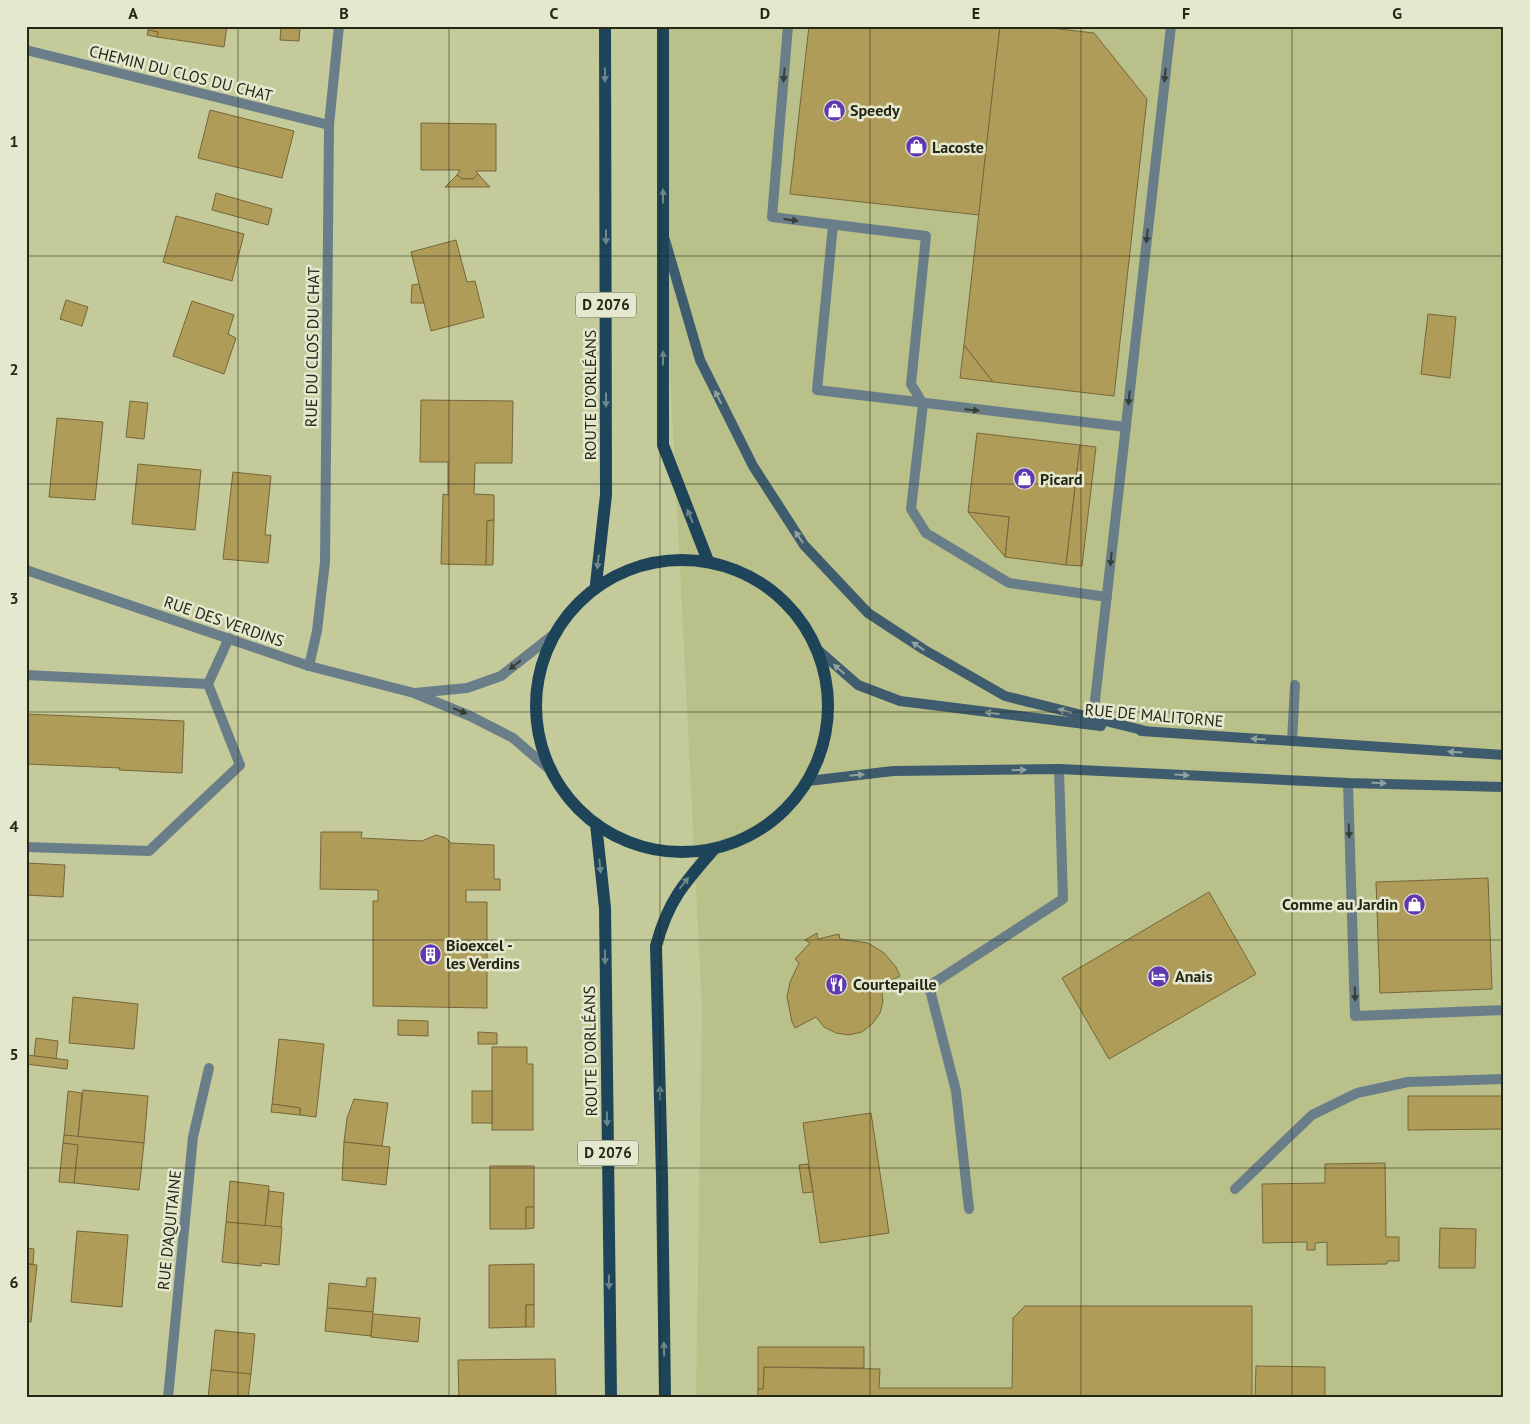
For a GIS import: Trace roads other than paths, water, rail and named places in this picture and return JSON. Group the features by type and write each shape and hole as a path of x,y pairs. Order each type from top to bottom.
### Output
{"main road":[{"name":"ROUTE D'ORLÉANS","path":"596,584 606,495 605,26"},
{"path":"664,26 663,445 708,561"},
{"path":"663,232 700,360 753,466 804,546 868,613 924,649 1005,696 1146,732"},
{"path":"663,560 708,561 754,578 792,609 818,650 828,694 825,739 808,781 784,812 751,835 714,849 673,852 632,844 596,824 569,800 549,769 536,724 538,678 553,635 596,584 624,571 663,560"},
{"name":"RUE DE MALITORNE","path":"818,650 858,685 900,701 1146,732 1504,755"},
{"path":"808,781 894,771 1059,769 1348,783 1504,786"},
{"name":"ROUTE D'ORLÉANS","path":"596,824 605,908 610,1398"},
{"name":"D 2076","path":"665,1398 656,946 662,922 680,888 714,849"}],"street":[{"name":"RUE DU CLOS DU CHAT","path":"309,666 317,631 325,562 329,125 339,26"},
{"path":"788,26 772,217 926,236 911,384 923,404 911,509 926,534 1009,583 1107,597"},
{"path":"1093,718 1171,26"},
{"name":"CHEMIN DU CLOS DU CHAT","path":"26,50 329,125"},
{"path":"833,225 817,390 1126,427"},
{"name":"RUE DES VERDINS","path":"26,570 309,666 414,693 470,716 513,738 549,769"},
{"name":"RUE DES VERDINS","path":"414,693 467,688 501,676 553,635"},
{"path":"26,847 148,851 240,765 208,684 229,638"},
{"path":"26,675 208,684"},
{"path":"1292,741 1295,685"},
{"path":"969,1209 956,1091 929,986 1063,899 1059,769"},
{"path":"1348,783 1356,1016 1504,1010"},
{"name":"RUE D'AQUITAINE","path":"168,1398 193,1137 209,1068"},
{"path":"1235,1189 1312,1115 1357,1094 1408,1082 1504,1079"}],"place":[{"name":"Speedy","path":"834,110"},
{"name":"Lacoste","path":"916,147"},
{"name":"Picard","path":"1024,479"},
{"name":"Comme au Jardin","path":"1414,904"},
{"name":"Bioexcel - les Verdins","path":"430,954"},
{"name":"Anais","path":"1159,976"},
{"name":"Courtepaille","path":"837,984"}]}
